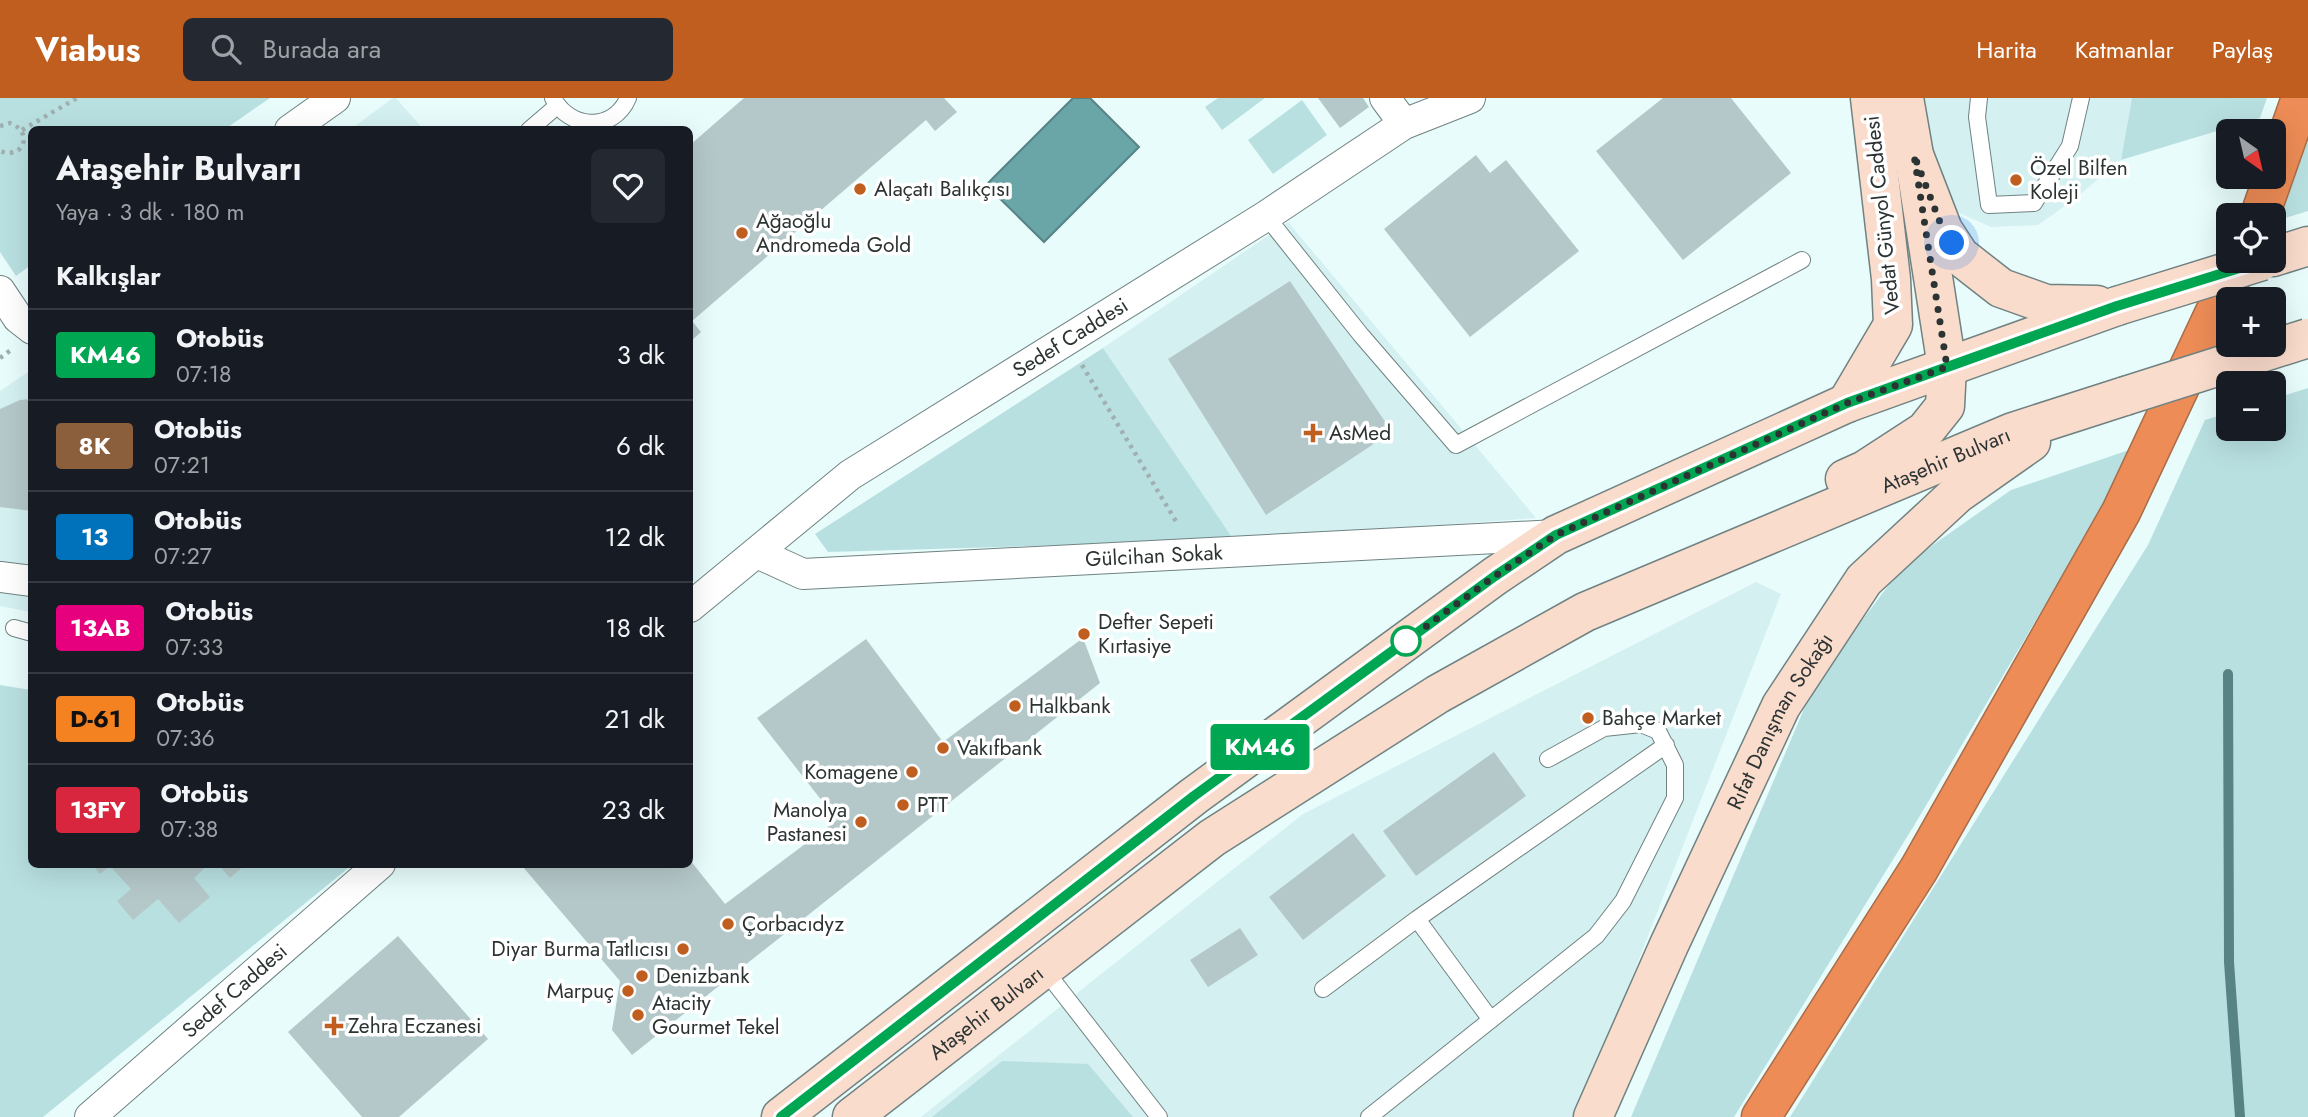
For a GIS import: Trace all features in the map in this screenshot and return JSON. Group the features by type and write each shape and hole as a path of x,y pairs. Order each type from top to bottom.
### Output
{"highway":[{"path":"2264,203 2301,98"},
{"path":"1761,1117 1919,869 2122,512 2233,273"}],"main road":[{"name":"Vedat Günyol Caddesi","path":"1847,403 1893,325 1891,279 1870,98"},
{"name":"Vedat Günyol Caddesi","path":"1904,98 1914,155 1943,230 1960,256 2001,288 2046,304 2117,306"},
{"path":"1585,612 1717,538 1865,470 1925,431 1945,406 1947,367 1914,155"},
{"path":"2286,253 2308,246"},
{"name":"Ataşehir Bulvarı","path":"781,1117 1194,796 1495,576 1556,535 1847,403 2117,306 2223,273"},
{"path":"1893,325 1897,385 1925,431 1947,436 2013,432"},
{"name":"Ataşehir Bulvarı","path":"852,1117 1212,838 1438,694 1585,612 2013,432 2308,338"},
{"name":"Rıfat Danışman Sokağı","path":"1593,1117 1669,945 1781,706 1864,580 1957,494 2075,411"}],"street":[{"path":"296,126 335,98"},
{"path":"1385,98 1404,124"},
{"name":"Sedef Caddesi","path":"693,605 850,475 1266,216 1404,124 1470,98"},
{"path":"0,292 20,322"},
{"name":"Gülcihan Sokak","path":"757,553 803,574 1556,535"},
{"path":"0,577 28,580"},
{"name":"Sedef Caddesi","path":"90,1117 375,868"}],"lane":[{"path":"533,126 555,102 567,116 592,123 617,114 628,98"},
{"path":"1979,98 1978,117 1989,205 2034,203 2070,146 2081,98"},
{"path":"1266,216 1361,335 1456,445 1802,260"},
{"path":"14,628 28,632"},
{"path":"1369,1117 1596,936 1623,901 1675,798 1675,765 1658,731 1642,724 1604,728 1548,759"},
{"path":"1323,989 1417,919 1666,746"},
{"path":"1417,919 1491,1020"},
{"path":"1044,969 1159,1117"}],"path":[{"path":"29,126 77,98"},
{"path":"0,126 10,123 22,130 24,139 21,148 13,153 0,151"},
{"path":"22,130 28,127"},
{"path":"1067,340 1195,554"}],"shaded area":[{"path":"0,98 270,98 229,126 28,126 28,267 16,276 0,252"},
{"path":"396,98 420,126 355,126"},
{"path":"1073,98 1090,98 1139,147 1044,242 986,185"},
{"path":"1218,98 1265,98 1222,130 1205,107"},
{"name":"Özel Bilfen Koleji","path":"1920,98 2132,98 2121,160 2038,225 1991,227 1941,205"},
{"path":"2132,98 2267,98 2260,118 2216,119 2216,131 2121,160"},
{"path":"1302,100 1327,135 1273,174 1248,140"},
{"path":"2308,107 2308,211 2286,218 2286,203 2283,203"},
{"name":"AsMed","path":"1288,222 1536,518 1234,540 1103,348"},
{"path":"1103,348 1234,540 828,552 815,534"},
{"path":"28,372 28,611 0,606 0,391"},
{"path":"2308,388 2308,1117 1790,1117 2148,545 2205,420 2216,417 2216,441 2286,441 2286,395"},
{"path":"2132,449 2109,497 1915,824 1734,1117 1631,1117 1815,683 1903,566 2011,490"},
{"path":"1756,582 1781,594 1608,1039 1573,1117 921,1117 1303,814"},
{"path":"0,685 28,690 28,868 348,868 43,1117 0,1117"},
{"path":"1002,1061 1088,1064 1133,1117 932,1117"}],"building":[{"name":"Ağaoğlu Andromeda Gold","path":"744,98 944,98 957,112 935,131 926,120 693,320 693,142"},
{"path":"1318,98 1363,98 1369,107 1340,128"},
{"path":"1663,98 1731,98 1791,173 1683,260 1596,151"},
{"path":"1476,155 1490,173 1506,160 1579,251 1470,337 1384,229"},
{"path":"1290,281 1392,432 1266,515 1168,359"},
{"name":"Ağaoğlu Andromeda Gold","path":"693,322 701,332 693,339"},
{"path":"28,399 28,510 0,507 0,409"},
{"path":"1083,638 1100,683 632,1055 612,1030 620,981 524,868 693,868 693,864 725,904 837,820 757,718 866,639 943,742"},
{"path":"1494,752 1526,796 1416,876 1383,831"},
{"path":"1353,833 1386,876 1303,940 1269,897"},
{"path":"95,868 108,868 100,874"},
{"path":"112,868 205,868 194,878 210,897 179,923 158,899 133,920 117,901 131,889"},
{"path":"221,868 241,868 230,878"},
{"path":"1240,928 1258,955 1208,987 1190,960"},
{"path":"398,936 488,1039 399,1117 362,1117 288,1032"}],"waterway":[{"path":"2228,674 2229,962 2240,1117"}],"bus line":[{"name":"KM46","path":"781,1117 1194,796 1495,576 1556,535 1847,403 2117,306 2223,273"}],"place":[{"name":"Özel Bilfen Koleji","path":"2016,180"},
{"name":"Alaçatı Balıkçısı","path":"860,189"},
{"name":"Ağaoğlu Andromeda Gold","path":"742,233"},
{"name":"AsMed","path":"1313,433"},
{"name":"Defter Sepeti Kırtasiye","path":"1084,634"},
{"name":"Halkbank","path":"1015,706"},
{"name":"Bahçe Market","path":"1588,718"},
{"name":"Vakıfbank","path":"943,748"},
{"name":"Komagene","path":"912,772"},
{"name":"PTT","path":"903,805"},
{"name":"Manolya Pastanesi","path":"861,822"},
{"name":"Çorbacıdyz","path":"728,924"},
{"name":"Diyar Burma Tatlıcısı","path":"683,949"},
{"name":"Denizbank","path":"642,976"},
{"name":"Marpuç","path":"628,991"},
{"name":"Atacity Gourmet Tekel","path":"638,1015"},
{"name":"Zehra Eczanesi","path":"334,1026"}],"route":[{"path":"1406,641 1556,535 1847,403 1947,367 1914,155 1943,230 1952,243"}]}
